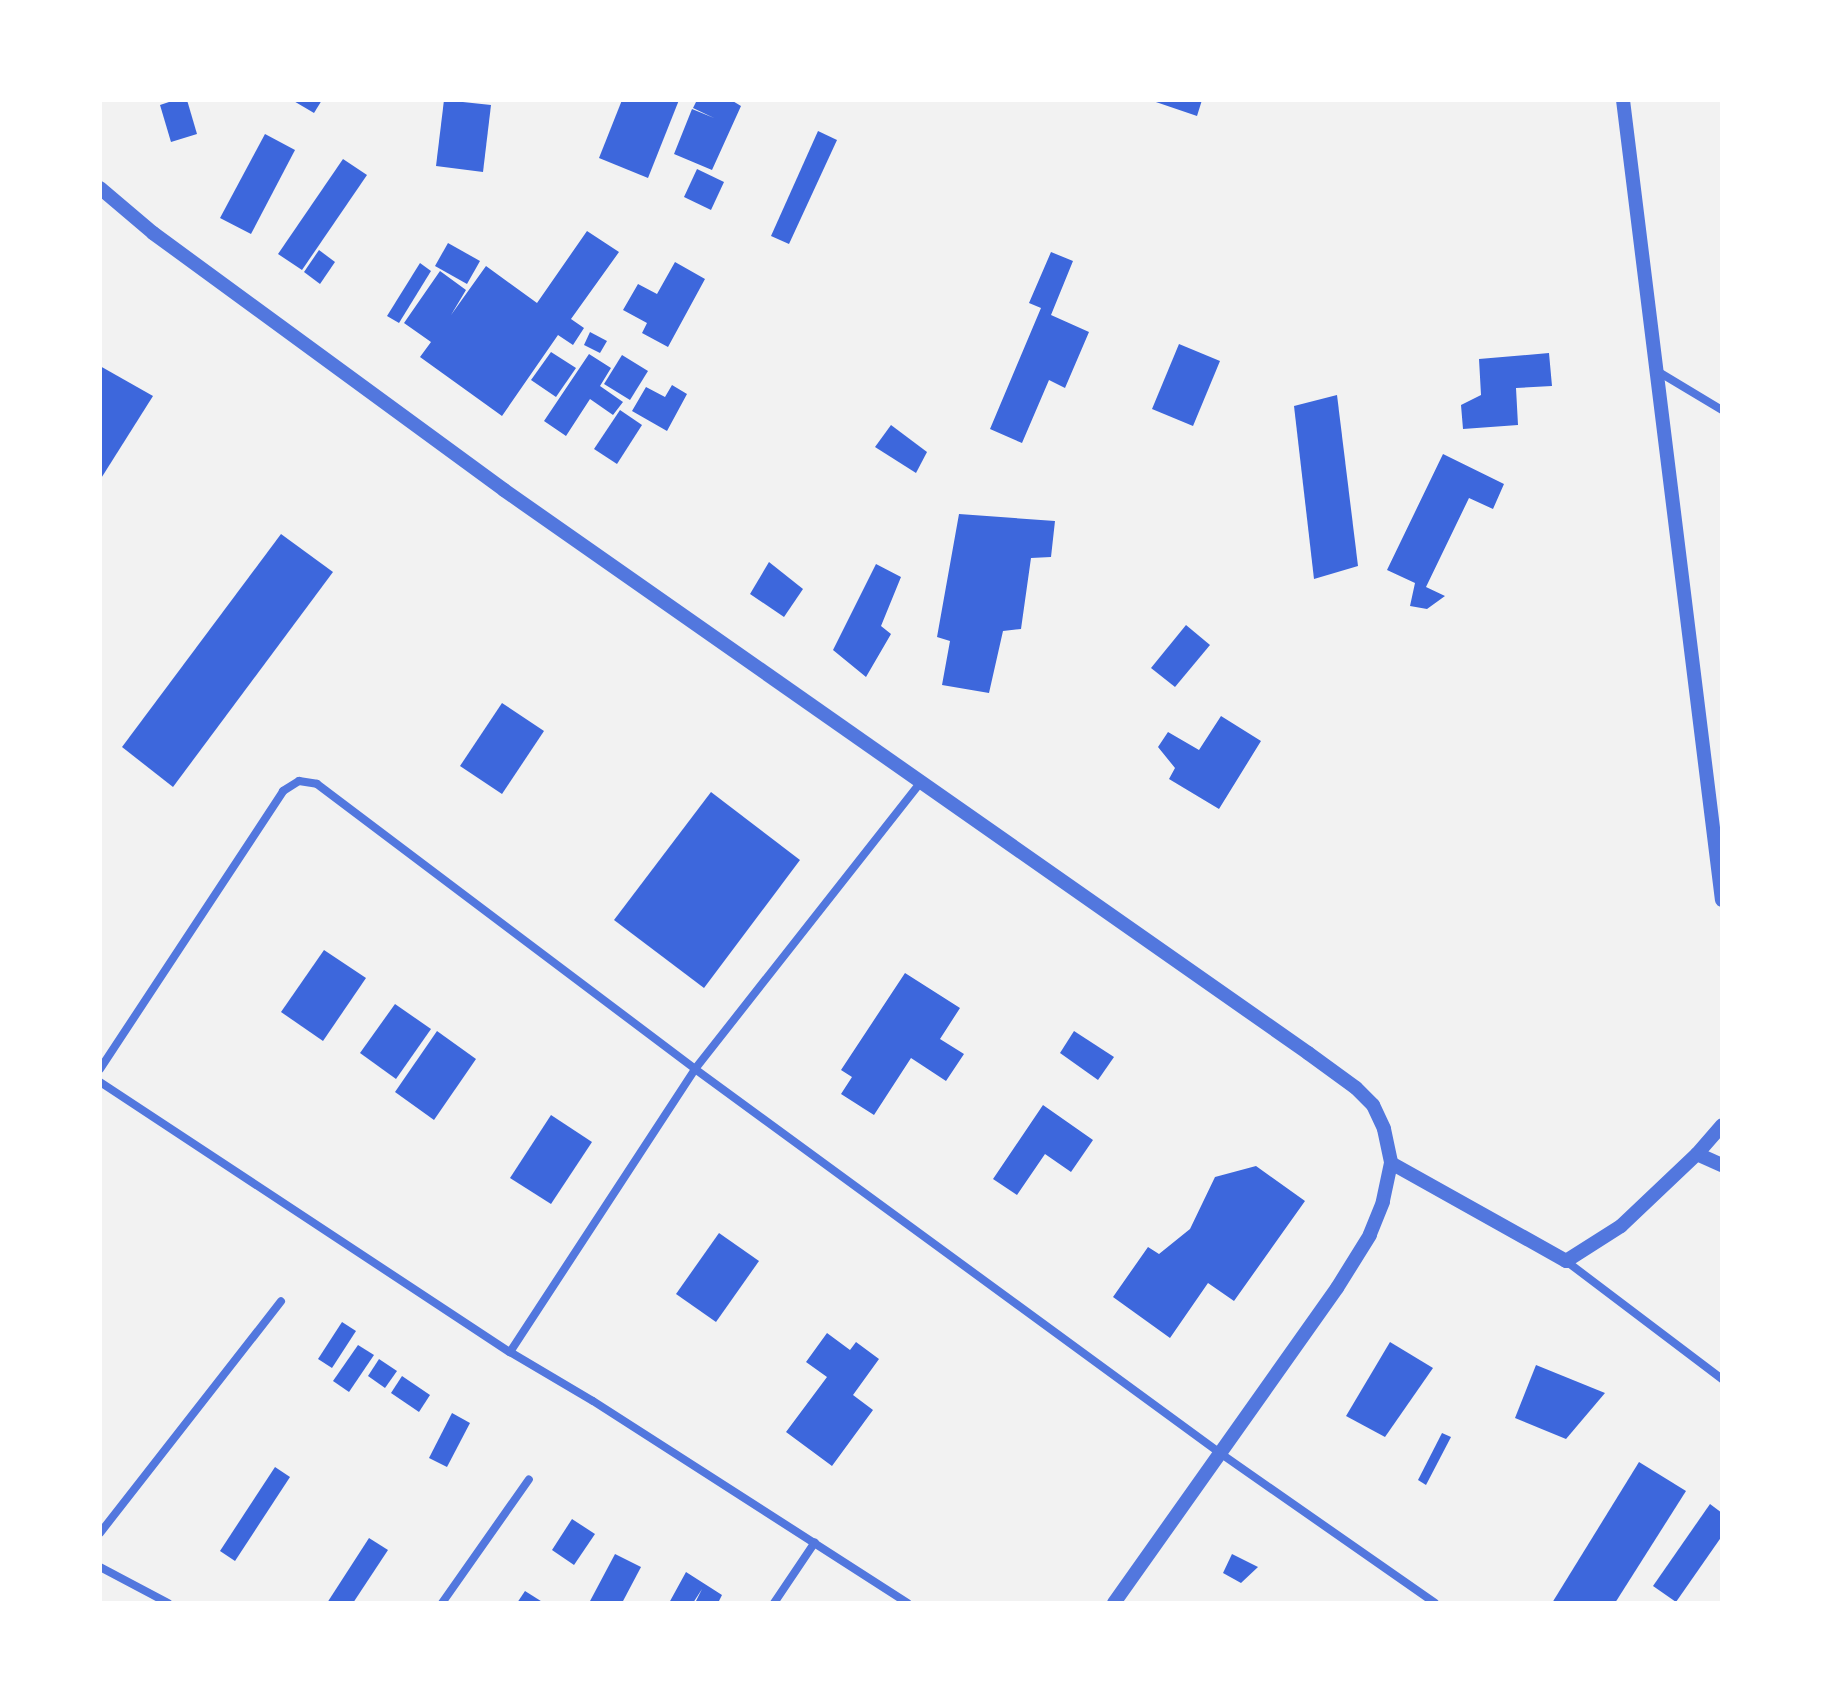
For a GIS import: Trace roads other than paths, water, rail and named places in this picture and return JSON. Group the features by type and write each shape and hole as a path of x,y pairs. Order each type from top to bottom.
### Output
{"street":[{"path":"1623,100 1722,900"},
{"path":"100,188 153,233 504,490 1356,1088 1373,1105 1384,1129 1391,1163 1383,1202 1370,1235 1337,1288 1114,1603"},
{"path":"1656,371 1722,410"},
{"path":"100,1069 283,791 299,781 317,784 695,1069 1220,1453 1435,1603"},
{"path":"510,1352 695,1069 920,783"},
{"path":"100,1082 510,1352 593,1401 908,1603"},
{"path":"1566,1261 1621,1226 1697,1154 1722,1125"},
{"path":"1697,1154 1722,1165"},
{"path":"1391,1163 1566,1261 1722,1379"},
{"path":"100,1533 281,1301"},
{"path":"442,1603 529,1479"},
{"path":"774,1603 815,1542"},
{"path":"100,1567 168,1603"}]}
